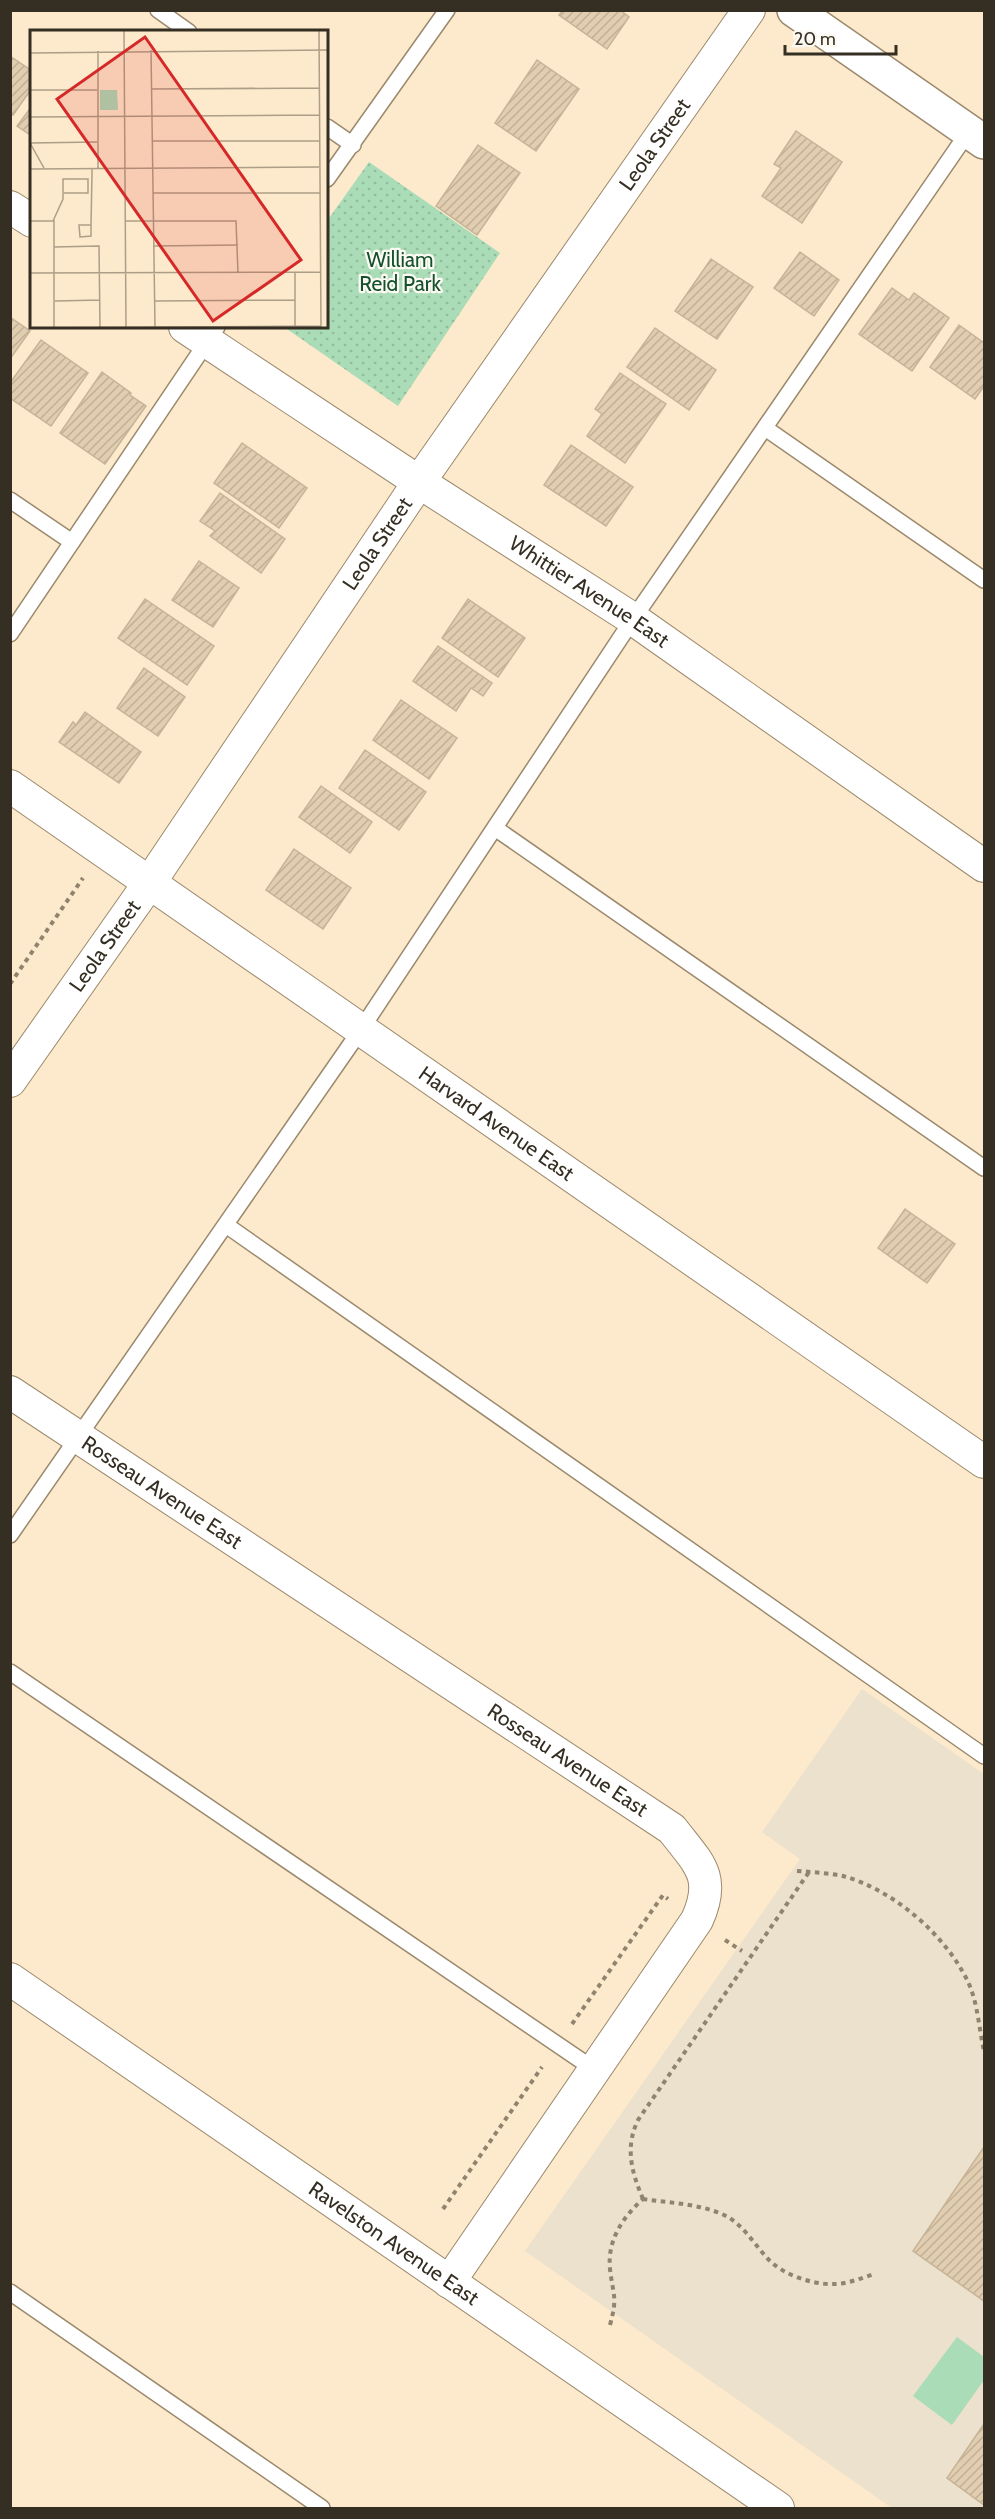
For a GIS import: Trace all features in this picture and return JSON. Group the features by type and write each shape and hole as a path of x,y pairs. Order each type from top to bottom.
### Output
{"street":[{"name":"Leola Street","path":"10,1081 150,882 419,482 749,10"},
{"path":"794,10 977,136"},
{"path":"10,207 30,220"},
{"name":"Whittier Avenue East","path":"203,332 419,482 633,619 984,866"},
{"name":"Harvard Avenue East","path":"10,786 362,1028 984,1462"},
{"name":"Rosseau Avenue East","path":"10,1392 672,1829 706,1875 706,1900 697,1920 449,2282"},
{"name":"Ravelston Avenue East","path":"10,1979 778,2508"}],"lane":[{"path":"158,10 186,30"},
{"path":"328,178 447,10"},
{"path":"328,128 352,145"},
{"path":"10,1535 362,1028 633,619 765,428 977,136"},
{"path":"10,634 72,542 203,332"},
{"path":"765,428 984,580"},
{"path":"10,500 72,542"},
{"path":"495,828 984,1168"},
{"path":"226,1225 984,1756"},
{"path":"10,1672 595,2070"},
{"path":"10,2292 322,2508"}],"path":[{"path":"10,984 103,850"},
{"path":"797,1871 841,1876 875,1890 909,1912 944,1946 969,1985 984,2051"},
{"path":"643,2199 634,2177 630,2154 630,2140 638,2120 809,1872"},
{"path":"643,2199 694,2206 729,2218 745,2231 771,2261 787,2272 806,2280 834,2284 874,2274"},
{"path":"610,2325 616,2304 610,2268 611,2247 621,2222 643,2199"}],"shaded area":[{"path":"862,1689 984,1774 984,2508 892,2508 525,2251 800,1859 762,1832"}],"green space":[{"name":"William Reid Park","path":"369,162 500,253 398,406 285,328 328,328 328,220"},
{"path":"957,2337 984,2357 984,2380 952,2425 913,2396"}],"building":[{"path":"563,10 620,10 629,17 607,49 559,15"},
{"path":"10,56 30,70 30,91 13,115 10,114"},
{"path":"537,60 579,89 536,151 495,123"},
{"path":"30,109 30,135 17,126"},
{"path":"796,131 842,162 802,223 762,196 781,168 774,164"},
{"path":"478,145 520,173 477,235 436,206"},
{"path":"800,252 839,280 814,316 774,288"},
{"path":"711,259 753,287 717,339 675,311"},
{"path":"892,288 909,300 914,293 949,318 912,371 859,334"},
{"path":"10,317 30,331 10,359"},
{"path":"959,325 984,343 984,386 975,399 930,367"},
{"path":"655,328 716,370 689,410 627,367"},
{"path":"41,340 88,373 51,426 10,398 10,383"},
{"path":"102,372 146,406 105,464 60,433"},
{"path":"620,373 666,404 625,463 587,436 602,414 595,409"},
{"path":"242,443 307,488 279,528 214,483"},
{"path":"571,445 633,487 606,526 544,485"},
{"path":"220,493 285,539 261,573 210,536 215,531 200,521"},
{"path":"199,561 239,588 213,627 172,600"},
{"path":"145,599 214,646 187,685 118,638"},
{"path":"468,599 525,638 498,677 442,638"},
{"path":"438,646 492,683 483,696 471,688 456,711 413,681"},
{"path":"144,668 185,697 158,736 117,708"},
{"path":"401,700 457,738 429,779 373,740"},
{"path":"85,712 141,752 119,783 59,742 73,722 76,725"},
{"path":"365,750 426,792 399,830 339,788"},
{"path":"321,786 372,822 350,853 299,817"},
{"path":"294,849 351,888 323,929 266,890"},
{"path":"905,1209 955,1244 927,1283 878,1248"},
{"path":"984,2147 984,2301 913,2251"},
{"path":"984,2424 984,2505 947,2478"}]}
